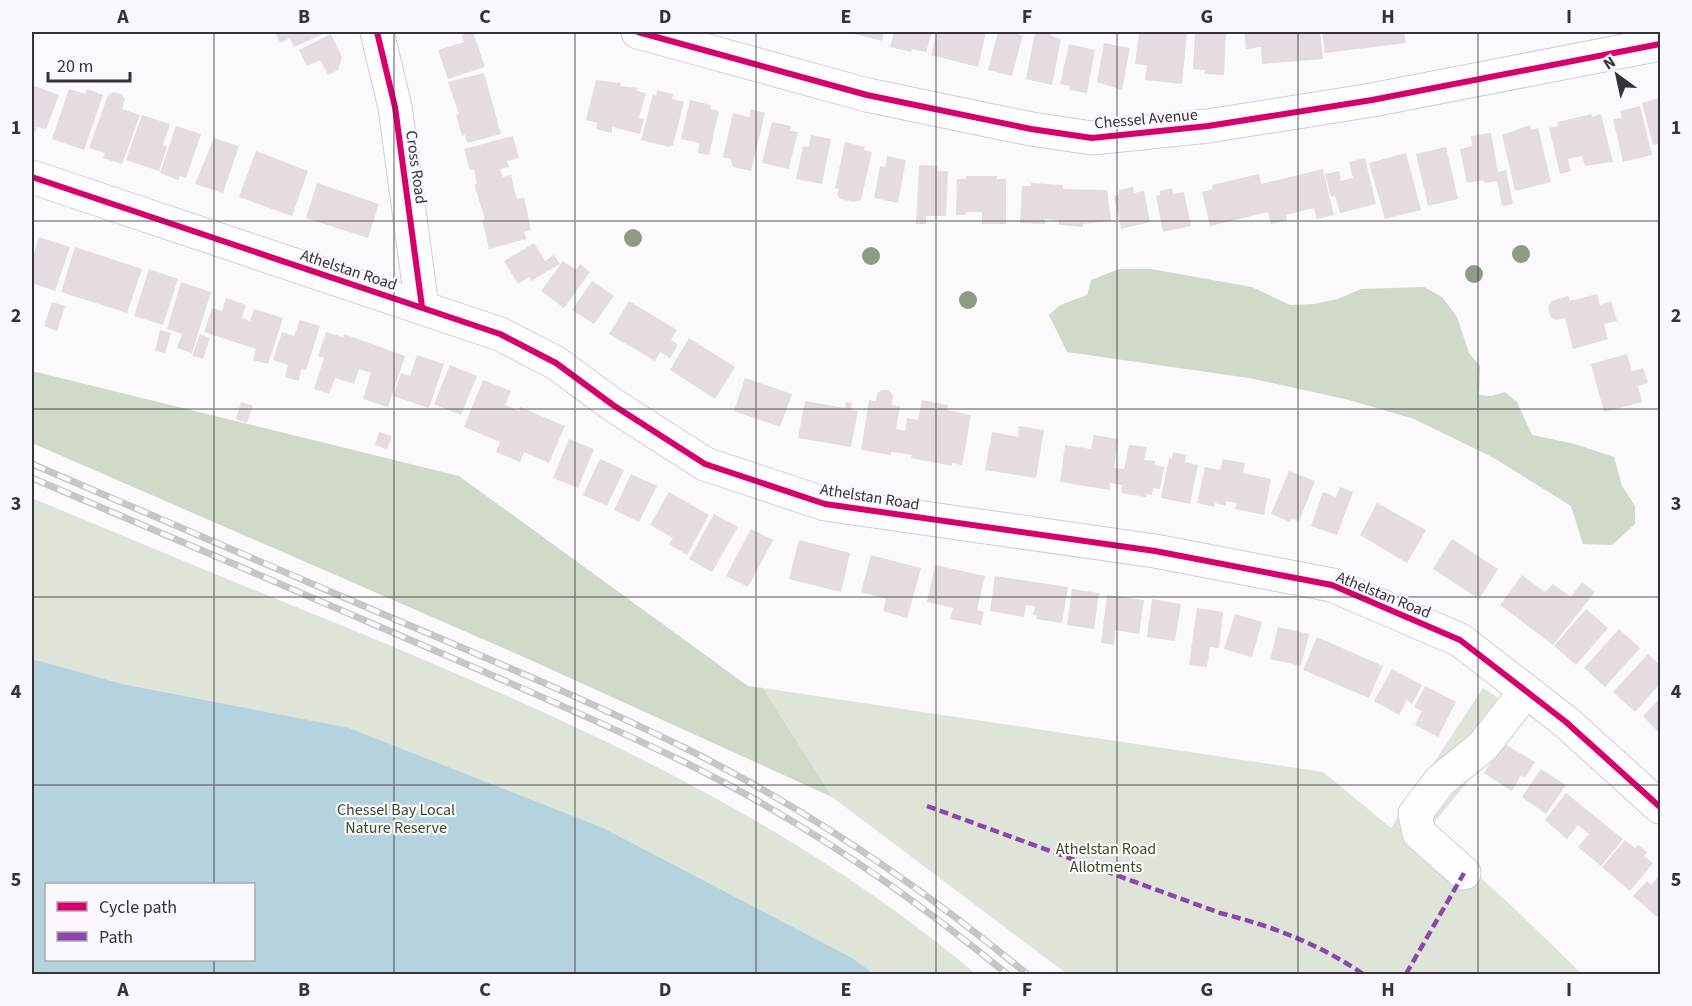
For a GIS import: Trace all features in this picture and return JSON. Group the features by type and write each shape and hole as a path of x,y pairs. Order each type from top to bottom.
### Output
{"street":[{"name":"Cross Road","path":"377,32 395,107 422,307"},
{"name":"Chessel Avenue","path":"638,32 867,95 1030,129 1092,138 1208,126 1360,102 1660,44"},
{"name":"Athelstan Road","path":"32,177 500,334 556,363 613,405 705,464 825,504 1155,551 1332,585 1460,640 1566,722 1660,807"},
{"path":"1464,873 1419,833 1415,814 1440,781 1483,746 1526,691"}],"green space":[{"path":"1119,269 1151,269 1252,287 1290,305 1314,304 1338,299 1361,289 1424,287 1442,297 1457,317 1469,353 1480,366 1479,395 1491,396 1505,392 1517,402 1532,435 1575,444 1614,457 1622,486 1635,506 1635,524 1612,545 1583,544 1571,506 1494,458 1414,419 1349,400 1249,378 1067,352 1049,315 1060,305 1087,295 1091,280"},
{"path":"32,371 459,476 748,686 763,688 832,797 526,658 32,443"},
{"name":"Chessel Bay Local Nature Reserve","path":"32,498 427,661 592,735 753,819 830,866 905,918 976,974 32,974"},
{"name":"Athelstan Road Allotments","path":"763,688 1323,772 1391,828 1483,688 1523,714 1428,830 1582,974 1067,974 832,797"}],"water":[{"name":"Chessel Bay Local Nature Reserve","path":"32,659 122,684 349,728 603,828 852,958 874,974 32,974"}],"building":[{"path":"275,32 328,32 294,47 290,38 280,43"},
{"path":"473,32 485,67 448,79 438,50 464,42 462,35"},
{"path":"847,32 884,32 882,41"},
{"path":"894,32 932,32 926,52 912,49 911,52 890,47"},
{"path":"937,32 986,32 978,67 931,55"},
{"path":"998,32 1020,32 1019,35 1023,35 1012,76 988,70"},
{"path":"1035,32 1052,32 1051,36 1061,39 1052,85 1026,79"},
{"path":"1139,32 1187,32 1182,84 1145,80 1147,65 1135,64"},
{"path":"1195,32 1226,32 1224,75 1204,74 1205,70 1193,69"},
{"path":"1244,32 1320,32 1323,59 1262,64 1261,47 1246,49"},
{"path":"1322,32 1404,32 1406,43 1325,53"},
{"path":"331,34 342,57 338,70 328,75 320,60 307,66 299,50"},
{"path":"1104,43 1130,48 1122,90 1097,82"},
{"path":"1069,44 1095,50 1087,93 1069,90 1070,86 1060,84"},
{"path":"484,73 501,134 467,143 465,135 462,136 456,115 459,114 448,82"},
{"path":"596,80 621,83 620,86 638,88 637,91 646,93 639,118 644,119 640,134 612,127 612,133 596,129 597,123 586,120"},
{"path":"32,85 59,95 46,129 37,127 36,132 32,130"},
{"path":"69,89 85,94 87,89 103,95 84,150 52,139"},
{"path":"657,90 673,94 672,99 684,102 673,145 669,147 641,140 653,94 656,96"},
{"path":"114,92 121,94 125,99 122,109 140,115 122,164 103,158 105,153 89,148 108,95"},
{"path":"1660,98 1660,143 1653,145 1642,103"},
{"path":"690,100 711,105 710,109 719,111 709,155 698,153 699,143 681,139"},
{"path":"1640,106 1652,155 1623,162 1613,119 1622,118 1620,111"},
{"path":"751,109 765,113 751,171 733,167 731,159 723,157 733,113 749,117"},
{"path":"1591,114 1592,117 1601,114 1613,162 1585,166 1582,156 1568,159 1571,171 1560,174 1549,128 1558,126 1558,122"},
{"path":"142,115 170,124 163,145 167,147 159,171 126,160"},
{"path":"772,122 791,126 790,131 798,132 789,169 762,163"},
{"path":"1530,125 1531,130 1538,128 1551,182 1515,191 1502,135"},
{"path":"176,126 201,134 186,178 180,176 178,180 160,173"},
{"path":"1491,133 1498,172 1506,170 1513,204 1502,206 1497,181 1485,183 1484,180 1467,183 1460,149 1472,146 1471,136"},
{"path":"811,135 831,139 822,184 796,179 803,146 809,147"},
{"path":"513,136 519,158 507,161 509,167 500,169 503,177 511,175 517,199 524,197 531,230 524,232 526,239 489,249 482,220 485,219 474,184 477,184 474,169 470,170 464,149"},
{"path":"214,138 239,146 223,193 195,184"},
{"path":"845,142 865,147 864,150 872,152 861,200 854,202 840,199 837,195 839,189 835,188"},
{"path":"1446,147 1458,199 1428,206 1416,154"},
{"path":"256,151 308,171 292,216 239,197"},
{"path":"1406,153 1421,210 1385,219 1369,163"},
{"path":"887,156 906,160 898,203 874,198 880,166 885,167"},
{"path":"1365,158 1376,204 1340,213 1335,196 1331,197 1325,174 1339,171 1341,181 1353,178 1349,162"},
{"path":"919,165 938,166 937,171 948,171 946,216 926,216 926,224 916,224"},
{"path":"1323,169 1334,215 1317,219 1314,208 1286,215 1287,220 1271,224 1268,212 1210,226 1202,192 1213,189 1212,185 1259,174 1261,184"},
{"path":"966,176 997,176 997,179 1006,179 1006,224 982,224 982,212 966,212 966,215 956,215 957,179 966,179"},
{"path":"317,183 379,204 368,238 306,218"},
{"path":"1031,183 1063,185 1063,189 1107,190 1111,221 1083,224 1083,227 1059,225 1059,220 1045,219 1045,224 1020,223 1022,186 1031,186"},
{"path":"1133,187 1134,193 1144,191 1150,222 1121,229 1114,196 1119,195 1119,190"},
{"path":"1172,188 1173,194 1184,192 1191,226 1163,232 1156,196 1160,195 1160,191"},
{"path":"39,237 70,247 55,291 32,283 32,259"},
{"path":"534,243 545,261 554,255 560,264 531,281 529,277 518,284 504,261"},
{"path":"75,247 142,269 127,313 61,292"},
{"path":"563,261 576,270 580,264 590,272 564,308 541,291"},
{"path":"149,269 178,279 163,325 134,316"},
{"path":"592,281 614,296 594,324 572,310"},
{"path":"181,282 211,292 192,353 177,348 182,334 167,329"},
{"path":"1597,294 1600,305 1611,301 1617,321 1604,324 1608,339 1573,349 1565,318 1556,320 1550,316 1548,307 1552,301 1568,296 1570,301"},
{"path":"226,298 246,305 242,318 250,321 254,309 283,318 268,364 253,360 256,349 204,332 212,308 222,311"},
{"path":"629,301 677,330 671,340 678,345 670,358 660,352 655,361 609,334"},
{"path":"52,302 65,306 57,331 44,326"},
{"path":"300,320 320,326 306,370 302,369 298,381 285,377 288,365 273,360 282,332 294,336"},
{"path":"160,330 171,333 165,353 155,351"},
{"path":"326,332 343,337 344,334 405,356 388,407 363,399 371,373 359,369 354,384 335,378 329,394 314,389 324,358 318,356"},
{"path":"200,334 210,338 203,359 192,356"},
{"path":"689,338 735,367 715,399 670,370"},
{"path":"1627,354 1632,371 1643,368 1648,383 1638,386 1642,402 1604,412 1591,364"},
{"path":"417,355 444,364 429,408 393,396 401,373 410,376"},
{"path":"450,365 477,376 461,415 434,404"},
{"path":"745,378 792,394 780,427 734,411"},
{"path":"483,380 511,391 505,405 519,411 520,407 565,426 549,463 524,452 520,462 496,452 500,442 464,427"},
{"path":"889,390 893,396 892,405 900,406 896,429 905,431 907,418 918,420 922,400 948,405 947,410 971,415 962,465 952,463 952,466 911,458 912,455 901,453 891,452 891,455 861,450 869,400 876,401 877,393"},
{"path":"805,401 845,408 846,402 852,403 851,410 858,411 851,447 798,438"},
{"path":"241,402 253,406 247,423 236,419"},
{"path":"1019,426 1044,430 1036,478 985,470 992,432 1018,437"},
{"path":"379,432 392,436 387,449 375,445"},
{"path":"1094,435 1118,439 1114,468 1124,469 1129,445 1147,447 1144,460 1155,461 1155,465 1164,467 1160,489 1153,488 1152,495 1147,494 1146,497 1121,493 1122,485 1110,483 1110,490 1060,482 1065,445 1091,449"},
{"path":"569,439 594,449 578,488 553,478"},
{"path":"1173,452 1186,455 1185,462 1198,465 1190,504 1161,498 1169,458 1172,459"},
{"path":"600,459 624,470 607,506 583,495"},
{"path":"1223,459 1245,463 1243,473 1271,479 1264,515 1235,509 1237,503 1226,501 1226,506 1215,503 1214,507 1197,503 1205,467 1220,470"},
{"path":"1289,471 1315,481 1299,521 1292,519 1290,522 1271,514"},
{"path":"631,474 657,486 639,522 614,510"},
{"path":"1340,487 1353,492 1337,535 1311,526 1323,492 1336,497"},
{"path":"669,492 709,515 687,555 669,544 673,538 650,525"},
{"path":"1377,503 1426,530 1407,563 1360,535"},
{"path":"714,514 738,527 712,572 689,559"},
{"path":"751,529 773,540 748,587 726,576"},
{"path":"1452,539 1498,569 1479,599 1433,569"},
{"path":"799,540 850,553 841,592 789,579"},
{"path":"871,555 921,568 907,618 883,611 886,599 861,592"},
{"path":"935,565 985,576 977,610 984,612 981,625 950,619 953,608 927,602"},
{"path":"1522,575 1545,592 1553,584 1571,597 1582,582 1595,592 1553,645 1500,605"},
{"path":"995,576 1068,587 1062,623 1036,619 1037,616 1033,615 1035,606 1026,605 1024,617 990,611"},
{"path":"1072,589 1099,593 1094,629 1067,625"},
{"path":"1107,595 1144,600 1139,634 1115,630 1114,645 1101,643"},
{"path":"1152,599 1181,604 1175,641 1147,637"},
{"path":"1197,608 1223,612 1219,648 1210,647 1207,667 1189,665"},
{"path":"1586,609 1608,628 1576,665 1554,646"},
{"path":"1235,614 1262,622 1252,657 1224,649"},
{"path":"1278,627 1309,634 1301,666 1270,659"},
{"path":"1619,629 1640,648 1605,687 1584,668"},
{"path":"1317,637 1383,666 1369,698 1303,670"},
{"path":"1648,654 1660,665 1660,684 1635,712 1613,692"},
{"path":"1392,669 1422,685 1412,704 1407,700 1399,715 1374,701"},
{"path":"1425,686 1456,702 1438,737 1415,725 1422,711 1414,707"},
{"path":"1660,698 1660,734 1643,716"},
{"path":"1503,743 1535,762 1525,778 1521,775 1512,791 1484,773"},
{"path":"1541,769 1566,785 1546,814 1522,797"},
{"path":"1566,793 1623,839 1601,866 1578,847 1589,834 1578,825 1567,839 1545,820"},
{"path":"1625,840 1635,848 1638,845 1647,852 1644,856 1653,863 1630,891 1602,867"},
{"path":"1660,874 1660,913 1657,917 1633,896 1647,881 1651,885"}],"railway":[{"path":"32,464 538,680 689,750 778,799 865,853 948,912 1027,974"},
{"path":"32,478 497,677 608,726 724,782 809,831 890,885 1007,974"}],"marked path":[{"path":"927,806 1220,913 1276,930 1312,945 1363,974"},
{"path":"1406,974 1464,873"}],"cycle path":[{"path":"377,32 395,107 422,307"},
{"path":"638,32 867,95 1031,129 1092,138 1208,126 1372,100 1660,44"},
{"path":"32,177 500,334 556,363 613,405 705,464 825,504 1155,551 1332,585 1460,640 1566,722 1660,807"}]}
